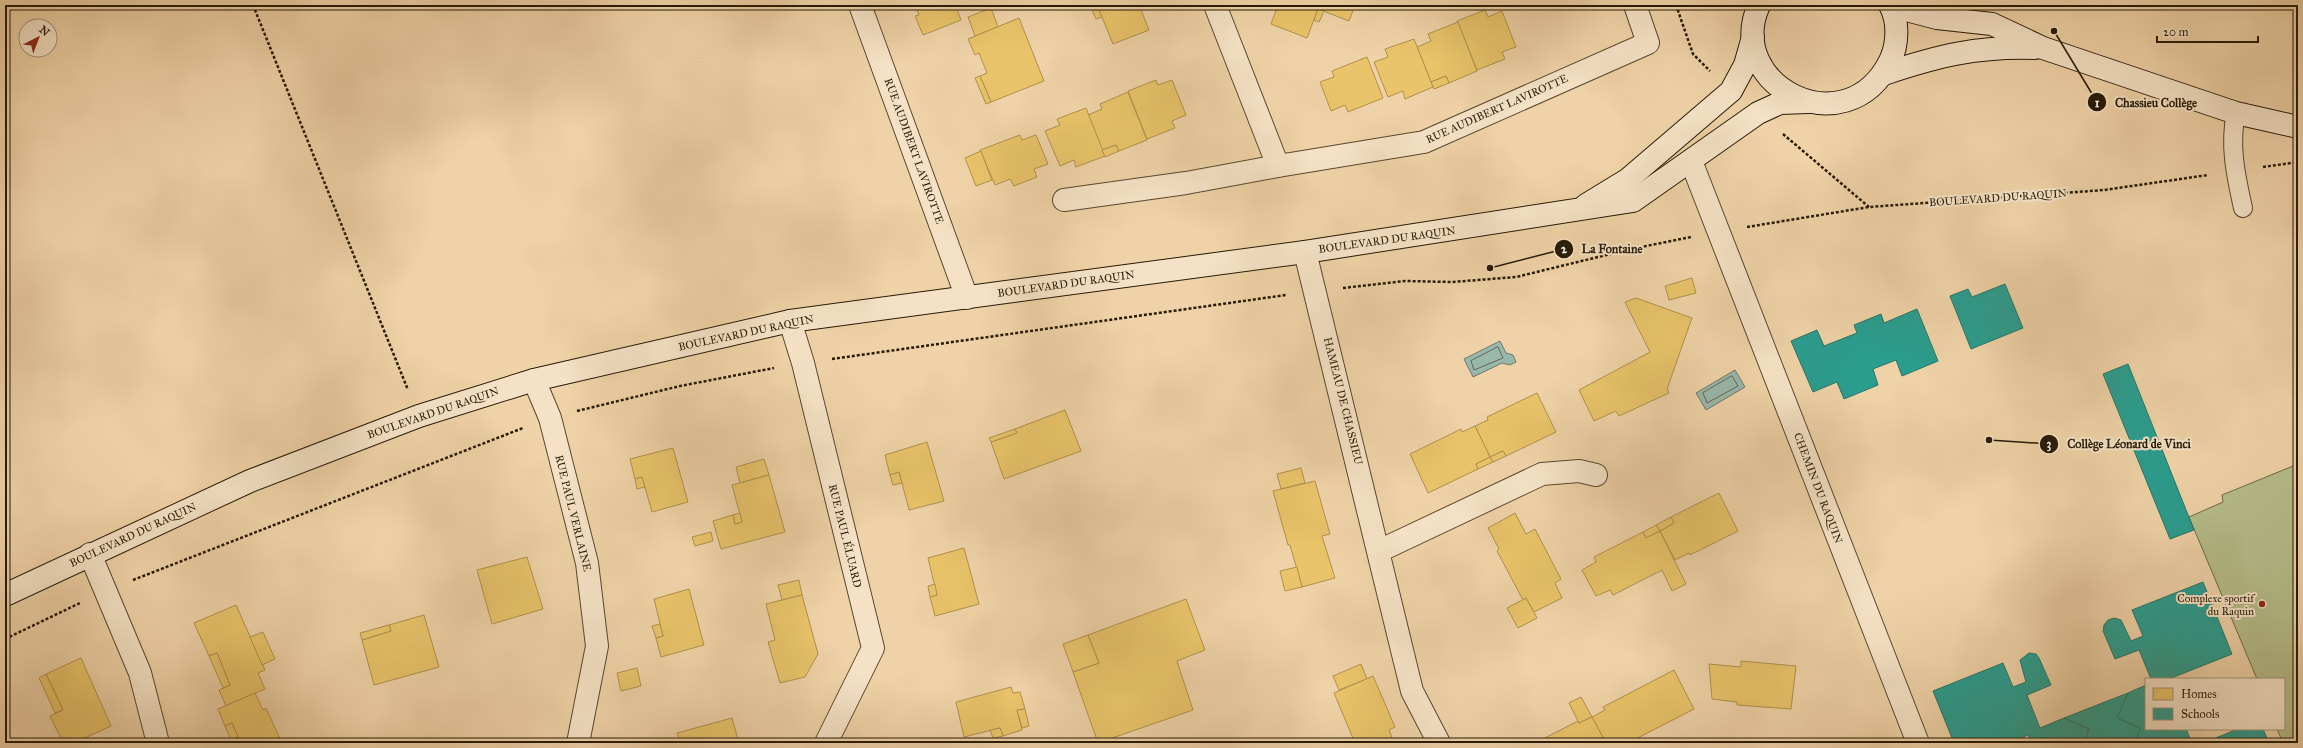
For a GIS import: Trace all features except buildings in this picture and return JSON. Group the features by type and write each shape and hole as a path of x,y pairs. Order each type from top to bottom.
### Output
{"street":[{"name":"RUE AUDIBERT LAVIROTTE","path":"860,5 968,298"},
{"path":"1214,5 1278,166"},
{"name":"RUE AUDIBERT LAVIROTTE","path":"1064,200 1186,183 1424,142 1648,43 1635,5"},
{"path":"1744,5 1754,31 1758,59 1770,78 1787,94 1808,102 1829,104 1850,100 1869,90 1884,74 1894,54 1896,32 1890,5"},
{"name":"BOULEVARD DU RAQUIN","path":"1575,212 1627,180 1731,91 1745,65 1760,5"},
{"path":"1902,5 1910,11 1937,18 1992,24 2043,48 2236,113 2298,127"},
{"path":"1884,74 1936,57 1977,49 2011,47 2043,48"},
{"name":"BOULEVARD DU RAQUIN","path":"5,595 90,554 250,481 419,416 534,380 790,321 1305,252 1575,212 1633,201 1758,113 1780,103 1808,102"},
{"name":"CHEMIN DU RAQUIN","path":"1691,161 1918,743"},
{"name":"HAMEAU DE CHASSIEU","path":"1305,252 1412,691 1439,743"},
{"name":"RUE PAUL ÉLUARD","path":"790,321 803,363 873,648 826,743"},
{"name":"RUE PAUL VERLAINE","path":"534,380 550,418 587,563 597,646 578,743"},
{"path":"1379,551 1542,474 1579,471 1596,475"},
{"path":"90,554 140,673 158,743"}],"lane":[{"path":"2236,113 2232,133 2235,171 2243,208"}],"path":[{"path":"253,5 419,416"},
{"name":"BOULEVARD DU RAQUIN","path":"1718,232 1869,206 2104,190 2298,162"}],"green space":[{"name":"Complexe sportif du Raquin","path":"2298,464 2298,743 2283,743 2277,730 2285,730 2285,678 2257,678 2189,517 2223,502 2222,495"}],"water":[{"path":"1500,341 1506,353 1513,355 1516,362 1510,365 1502,363 1473,377 1464,359"},
{"path":"1735,370 1745,387 1706,410 1696,393"}],"place":[{"name":"Chassieu Collège","path":"2054,31"},
{"name":"La Fontaine","path":"1490,268"},
{"name":"Collège Léonard de Vinci","path":"1989,440"},
{"name":"Complexe sportif du Raquin","path":"2262,604"}]}
